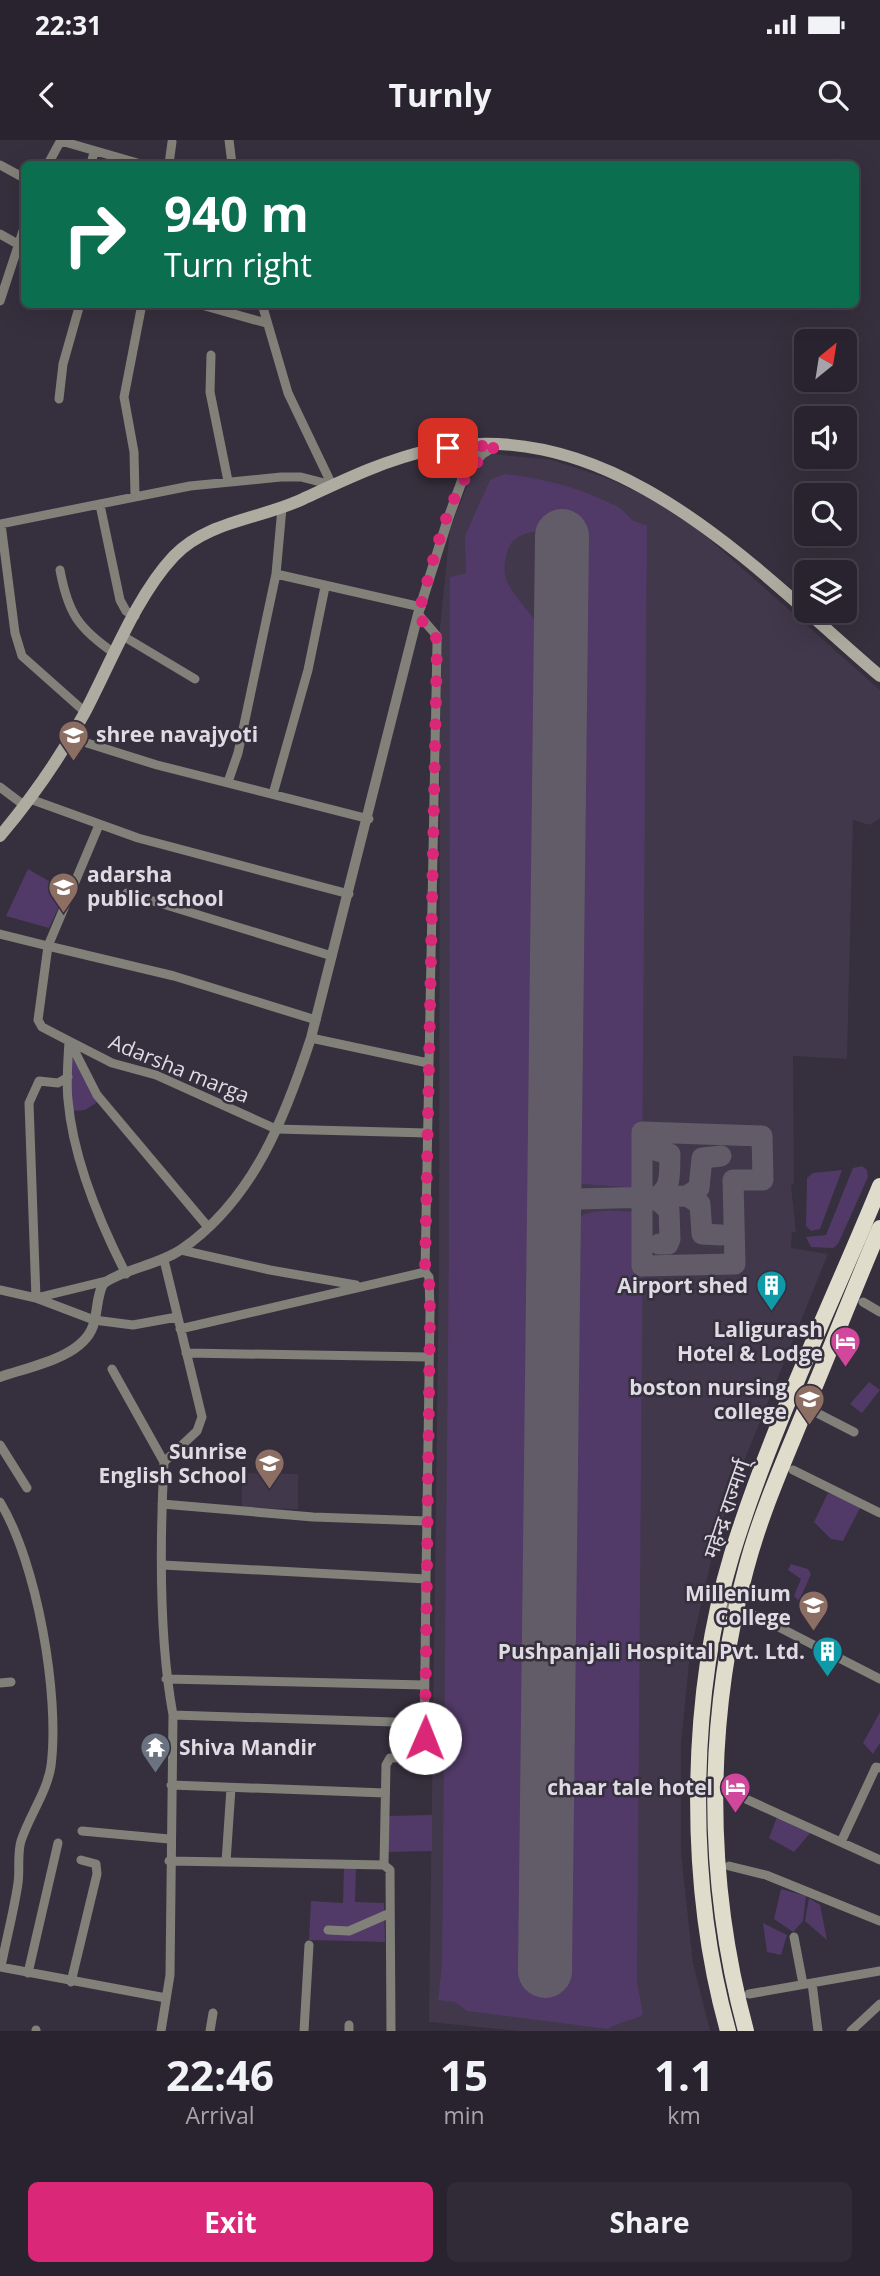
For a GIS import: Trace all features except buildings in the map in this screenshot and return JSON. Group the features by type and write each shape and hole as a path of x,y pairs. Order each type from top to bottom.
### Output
{"highway":[{"name":"महेन्द्र राज्मार्ग्","path":"729,2031 703,1900 699,1818 704,1712 721,1603 732,1557 755,1488 880,1186"},
{"name":"महेन्द्र राज्मार्ग्","path":"746,2031 719,1902 715,1825 718,1731 737,1608 761,1518 880,1228"}],"main road":[{"path":"0,836 28,802 71,738 123,636 162,570 188,543 222,527 282,508 367,469 431,450 498,445 560,454 609,471 657,493 703,526 880,676"}],"street":[{"path":"50,161 61,140 129,161"},
{"path":"229,140 232,161"},
{"path":"169,161 172,142"},
{"path":"92,161 94,152"},
{"path":"0,165 21,176"},
{"path":"0,234 21,245"},
{"path":"0,301 21,248"},
{"path":"59,400 63,364 79,308"},
{"path":"135,496 134,452 124,397 141,308"},
{"path":"212,308 266,323"},
{"path":"263,308 288,393 332,485"},
{"path":"211,355 210,392 228,481"},
{"path":"36,1297 108,1280 164,1260 181,1250 208,1227 242,1191 276,1129 311,1038 369,820 420,610 458,486 472,464 498,445"},
{"path":"85,712 22,656 15,633 0,524 135,496 228,481 301,477 332,485"},
{"path":"100,505 120,600 126,611 135,616"},
{"path":"228,782 238,752 276,574 282,508"},
{"path":"60,570 65,598 74,617 114,653"},
{"path":"276,574 420,610"},
{"path":"273,794 308,670 325,587"},
{"path":"384,1865 387,1760 395,1757 422,1757 425,1723 429,1277 425,1272 437,643 434,632 423,623 420,610"},
{"path":"123,636 195,679"},
{"path":"71,738 157,765 369,820"},
{"path":"0,787 28,802 99,825 349,894"},
{"path":"48,946 99,825"},
{"path":"127,893 332,956"},
{"path":"0,934 174,976 316,1020"},
{"name":"Adarsha marga","path":"48,946 38,1020 42,1027 112,1063 156,1075 276,1129"},
{"path":"311,1038 428,1063"},
{"path":"69,1041 71,1124 103,1229 126,1274"},
{"path":"69,1041 97,1095 208,1227"},
{"path":"36,1297 29,1103 39,1081 58,1083 68,1077"},
{"path":"276,1129 427,1133"},
{"path":"181,1250 270,1270 361,1286"},
{"path":"164,1260 202,1417 197,1431 164,1462"},
{"path":"180,1329 425,1272"},
{"path":"0,1377 61,1356 73,1348 89,1333 100,1291 108,1280"},
{"path":"0,1290 36,1297 94,1320 132,1325 177,1317"},
{"path":"863,1302 880,1312"},
{"path":"186,1353 429,1357"},
{"path":"112,1368 164,1462 162,1504 166,1679 173,1715 169,1839 170,1975 161,2031"},
{"path":"817,1413 854,1432"},
{"path":"0,1445 27,1488"},
{"path":"793,1470 880,1513"},
{"path":"0,1502 19,1536 34,1586 50,1697 52,1751 48,1777 20,1844 18,1884 0,1967 166,1998"},
{"path":"162,1504 313,1517 427,1521"},
{"path":"163,1564 426,1579"},
{"path":"721,1603 737,1608 880,1679"},
{"path":"166,1679 425,1685"},
{"path":"0,1683 11,1682"},
{"path":"173,1715 285,1716 425,1723"},
{"path":"841,1842 868,1781 876,1768 880,1768"},
{"path":"171,1785 385,1793"},
{"path":"226,1862 231,1787"},
{"path":"726,1790 880,1860"},
{"path":"82,1831 169,1839"},
{"path":"28,1973 58,1843"},
{"path":"71,1982 97,1874 96,1864 81,1860"},
{"path":"169,1861 384,1865 390,1870 388,1914 391,2031"},
{"path":"729,1866 766,1875 880,1922"},
{"path":"328,1930 349,1931 388,1914"},
{"path":"794,1937 818,2031"},
{"path":"304,2031 310,1945"},
{"path":"749,1994 880,1971"},
{"path":"851,2031 880,2004"},
{"path":"210,2031 213,2013"}],"shaded area":[{"path":"493,454 552,460 604,477 657,501 700,531 794,614 794,623 804,623 880,690 880,818 870,825 853,820 847,1059 793,1056 794,1184 791,1185 796,1232 792,1232 791,1248 828,1254 731,1493 715,1544 690,1653 681,1744 681,1853 693,1963 710,2031 518,2031 429,2022 439,1269 440,627 450,529 470,479 483,459"},
{"path":"504,474 576,489 616,506 631,519 647,525 642,1188 582,1184 576,1179 569,1165 575,533 544,531 524,534 509,546 504,568 512,591 538,624 525,1976 560,1975 569,1228 582,1215 592,1212 643,1212 637,1982 643,2014 608,2029 467,2011 455,2002 438,2000 442,1966 449,1243 450,577 466,573 465,536 490,480"},
{"path":"28,869 66,891 49,928 6,916"},
{"path":"70,1051 99,1101 85,1110 70,1111"},
{"path":"862,1166 867,1170 868,1177 838,1244 833,1248 811,1247 806,1237 826,1235 853,1168"},
{"path":"842,1170 820,1229 811,1231 806,1226 807,1178 813,1173"},
{"path":"869,1382 880,1390 862,1413 850,1404"},
{"name":"Sunrise English School","path":"242,1473 298,1474 298,1509 242,1508"},
{"path":"828,1493 861,1506 843,1541 831,1539 814,1522"},
{"path":"791,1564 808,1569 811,1574 799,1601 794,1596 801,1579 788,1570"},
{"path":"880,1712 880,1743 873,1754 863,1743"},
{"path":"432,1815 432,1851 387,1852 387,1816"},
{"path":"777,1817 811,1832 794,1852 769,1838"},
{"path":"344,1868 356,1868 355,1902 384,1903 385,1942 309,1940 311,1901 343,1903"},
{"path":"781,1889 806,1896 803,1921 793,1932 774,1919"},
{"path":"809,1898 820,1905 827,1940 805,1921"},
{"path":"763,1923 787,1935 781,1955 767,1952"}],"taxiway":[{"path":"642,1132 762,1136 763,1180 733,1180 735,1264 642,1266 642,1132"},
{"path":"658,1151 670,1154 667,1185 655,1198 669,1210 670,1239 668,1244 659,1244"},
{"path":"554,1223 560,1208 578,1199 687,1196 699,1188 702,1158 721,1156"},
{"path":"555,1171 559,1188 578,1199"},
{"path":"687,1196 700,1204 702,1234 721,1235"}],"runway":[{"path":"545,1971 562,536"}],"place":[{"name":"shree navajyoti","path":"73,762"},
{"name":"adarsha public school","path":"64,914"},
{"name":"Airport shed","path":"771,1313"},
{"name":"Laligurash Hotel & Lodge","path":"846,1369"},
{"name":"boston nursing college","path":"810,1427"},
{"name":"Sunrise English School","path":"270,1491"},
{"name":"Millenium College","path":"814,1633"},
{"name":"Pushpanjali Hospital Pvt. Ltd.","path":"828,1679"},
{"name":"Shiva Mandir","path":"156,1775"},
{"name":"chaar tale hotel","path":"736,1815"}],"route":[{"path":"425,1738 430,1311 429,1277 425,1272 429,946 437,636 418,614 458,486 472,464 482,454 498,445 448,448"}]}
